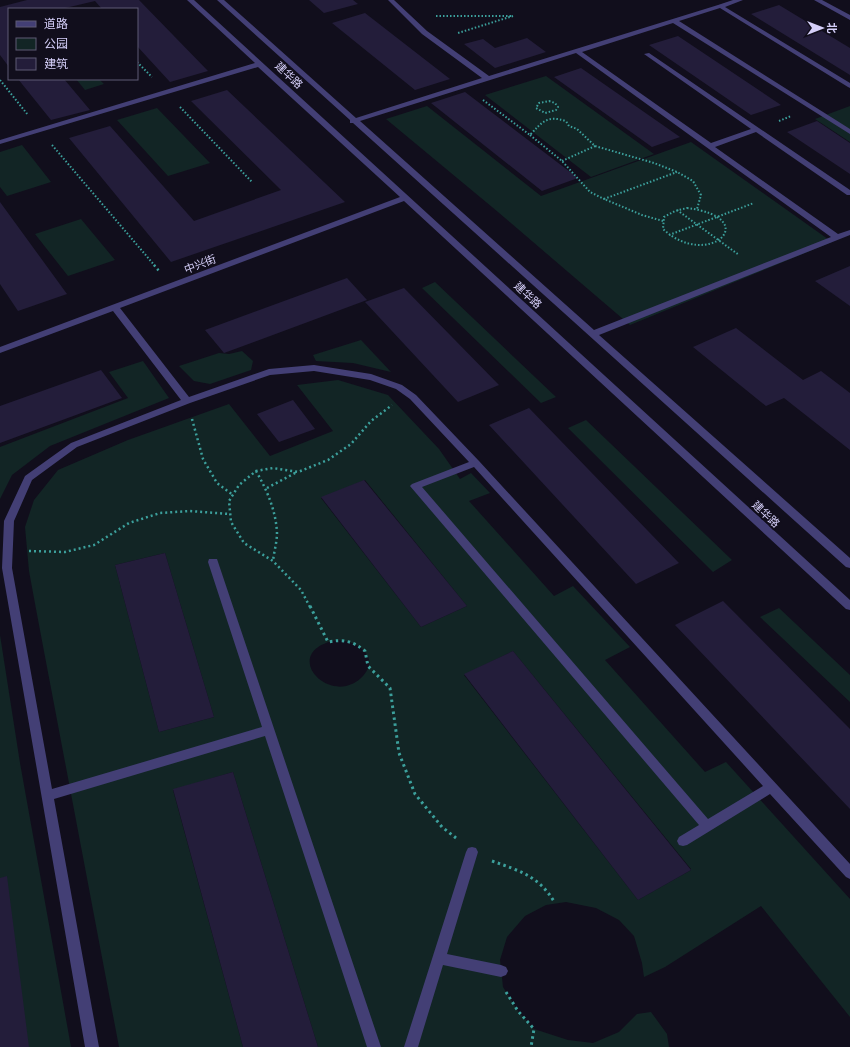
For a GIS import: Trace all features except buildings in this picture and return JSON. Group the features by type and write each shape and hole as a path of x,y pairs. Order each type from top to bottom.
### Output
{"street":[{"name":"建华路","path":"190,0 850,606"},
{"name":"建华路","path":"220,0 593,334 642,380 850,564"},
{"path":"391,0 404,16 433,41 488,79"},
{"path":"354,121 740,0"},
{"path":"818,0 850,18"},
{"path":"720,6 850,86"},
{"path":"674,21 850,132"},
{"path":"577,51 837,237"},
{"path":"646,54 850,193"},
{"path":"0,142 260,64"},
{"path":"710,146 756,129"},
{"name":"中兴街","path":"0,350 406,198"},
{"path":"593,334 850,232"},
{"path":"115,308 187,401"},
{"path":"92,1047 7,568 9,521 28,478 74,446 187,401 270,372 314,368 371,377 399,387 413,397 476,463 850,873"},
{"path":"476,463 415,486 707,826"},
{"path":"213,562 374,1047"},
{"path":"47,796 268,730"},
{"path":"683,841 771,787"},
{"path":"411,1047 472,852"},
{"path":"439,958 501,971"}],"path":[{"path":"404,16 513,16 433,41"},
{"path":"138,63 252,182"},
{"path":"0,80 40,130 173,286"},
{"path":"465,86 562,161 590,192 642,215 663,221"},
{"path":"549,101 555,103 558,107 554,111 543,112 538,110 537,104 549,101"},
{"path":"756,129 812,108"},
{"path":"530,135 545,120 556,117 566,121 569,126 577,129 596,146 654,163 677,172 693,181 701,195 697,209"},
{"path":"562,161 596,146"},
{"path":"604,199 677,172"},
{"path":"668,235 698,225 776,194"},
{"path":"697,209 707,211 722,220 725,226 725,232 718,240 706,244 696,244 676,240 668,235 663,229 663,221 670,213 677,210 697,209"},
{"path":"677,210 757,269"},
{"path":"267,488 298,472 328,460 351,444 371,420 390,406 413,397"},
{"path":"187,401 202,460 217,483 233,495"},
{"path":"298,472 273,468 256,471 239,485 229,501 231,522 244,543 273,561 301,590 328,642 337,640 355,643 365,651 368,666 390,688 399,753 416,794 442,827 472,852 524,872 540,881 549,890 555,903"},
{"path":"256,471 267,488 274,512 277,534 273,561"},
{"path":"8,550 65,552 94,545 129,523 160,513 190,511 230,514"},
{"path":"501,971 503,988 518,1011 534,1029 531,1047"}],"green space":[{"path":"546,76 654,154 591,177 485,95"},
{"path":"77,80 100,80 104,84 85,90"},
{"path":"427,106 541,196 691,142 832,242 630,325 386,119"},
{"path":"850,106 850,142 815,119"},
{"path":"157,108 210,163 168,176 117,120"},
{"path":"22,145 51,182 7,196 0,187 0,152"},
{"path":"81,219 115,260 68,276 35,234"},
{"path":"435,282 556,397 541,403 422,288"},
{"path":"361,340 391,372 353,363 316,361 313,355"},
{"path":"242,351 253,361 251,370 210,384 194,381 179,366 219,353 229,354"},
{"path":"143,361 169,398 50,446 12,475 0,499 0,447 128,398 109,372"},
{"path":"338,380 388,395 439,449 460,479 471,473 490,493 469,501 554,596 573,586 630,647 605,660 705,772 726,762 850,899 850,1017 761,906 665,967 644,977 642,963 634,936 619,920 596,908 566,902 546,905 525,916 507,937 500,960 503,987 518,1011 534,1029 568,1040 593,1043 619,1032 637,1014 651,1012 667,1034 669,1047 318,1047 233,772 173,790 243,1047 119,1047 29,571 25,527 34,500 58,470 128,440 229,404 270,456 333,431 297,385","holes":["365,480 467,606 421,627 321,498","165,553 214,717 159,732 115,565","337,640 345,641 360,647 368,657 369,664 367,671 361,678 348,685 335,686 323,682 314,674 310,665 311,655 320,646","513,651 691,870 638,900 464,675"]},
{"path":"586,420 732,560 713,572 568,428"},
{"path":"779,608 850,675 850,702 760,617"},
{"path":"0,635 20,763 71,1047 0,1047"}]}
